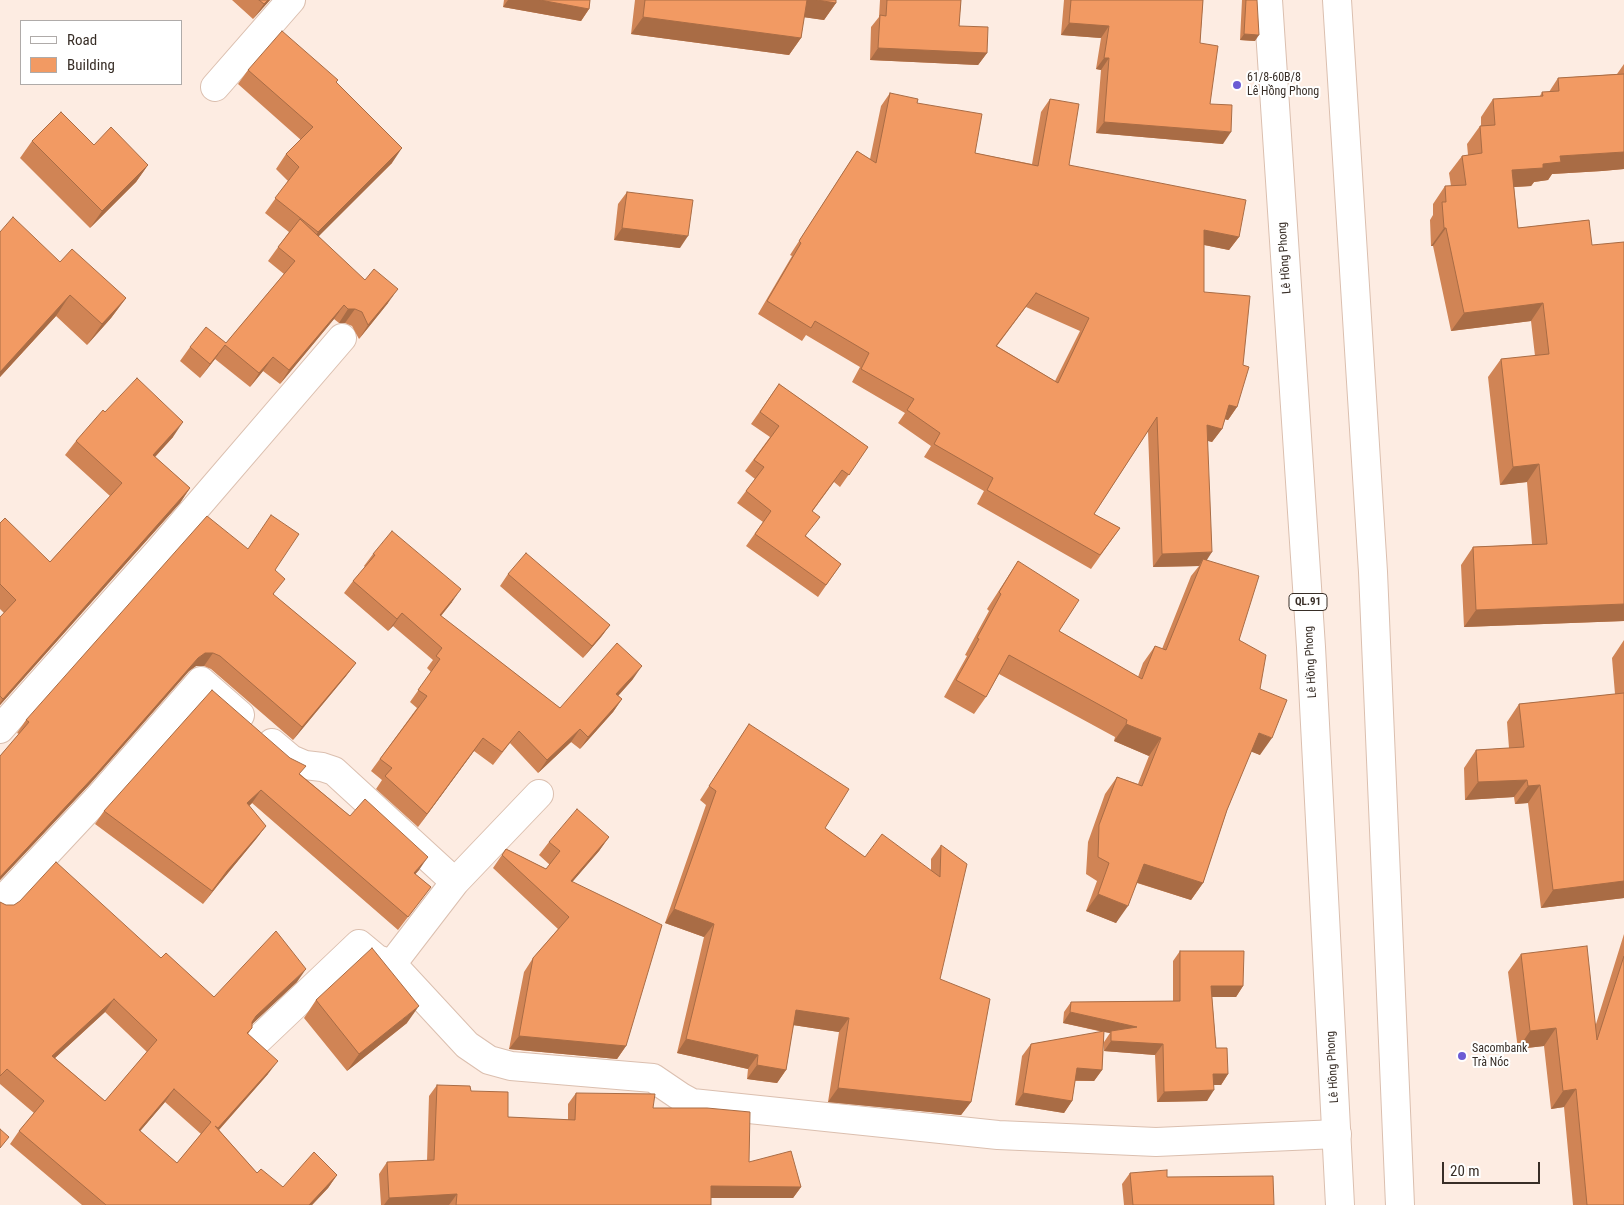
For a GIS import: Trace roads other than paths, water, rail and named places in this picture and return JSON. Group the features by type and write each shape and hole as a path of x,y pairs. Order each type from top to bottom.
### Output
{"main road":[{"path":"215,87 291,0"},
{"name":"Lê Hồng Phong","path":"1268,0 1311,647 1340,1205"},
{"path":"1337,0 1373,572 1400,1205"},
{"path":"0,729 114,603 342,338"},
{"path":"0,903 101,795 201,681 291,760 305,765 322,767 334,772 455,882"},
{"path":"392,964 455,882 539,794"},
{"path":"258,1040 359,944 377,959 392,964 467,1045 489,1060 511,1066 654,1078 681,1098 692,1103 998,1135 1156,1142 1337,1134"}],"place":[{"name":"61/8-60B/8 Lê Hồng Phong","path":"1237,85"},
{"name":"Sacombank Trà Nóc","path":"1462,1056"}]}
